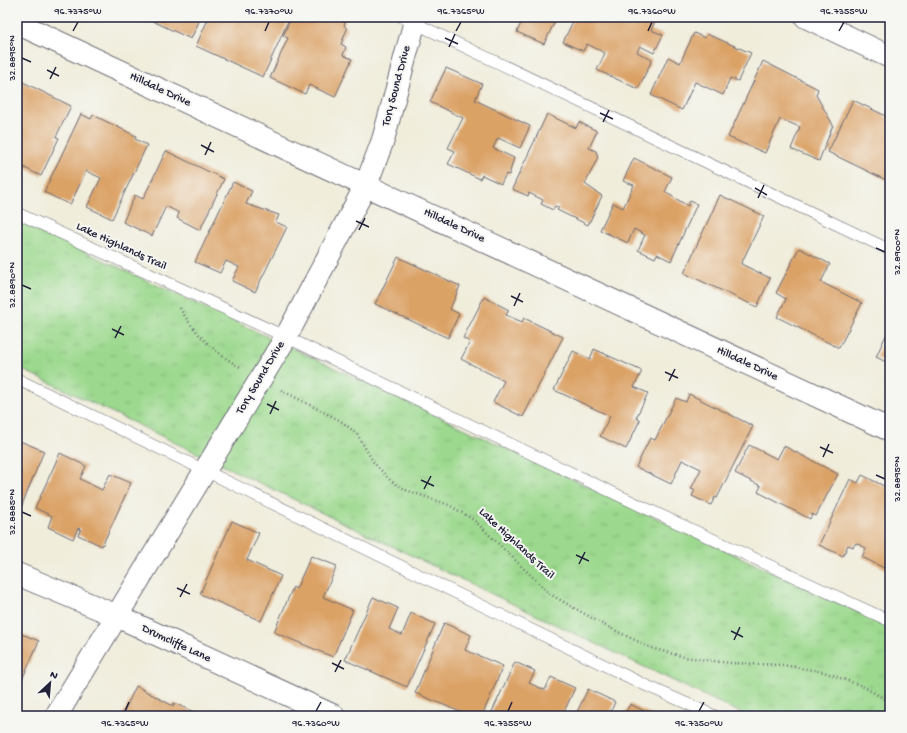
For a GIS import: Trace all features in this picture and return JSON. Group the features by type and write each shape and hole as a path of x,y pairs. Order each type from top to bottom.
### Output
{"street":[{"path":"806,17 890,57"},
{"name":"Tory Sound Drive","path":"56,716 286,337 366,186 383,140 411,19"},
{"name":"Hilldale Drive","path":"17,23 890,430"},
{"name":"Drumcliffe Lane","path":"17,574 117,616 334,716"}],"lane":[{"path":"411,19 890,250"},
{"name":"Lake Highlands Trail","path":"17,213 169,284"},
{"path":"169,284 286,337 643,507 890,621"},
{"path":"17,379 644,685 715,716"}],"path":[{"name":"Lake Highlands Trail","path":"169,284 186,320 208,344 230,362 342,421 356,434 374,463 391,481 406,490 449,505 474,520 550,594 604,625 651,648 684,657 730,663 783,665 824,672 862,686 890,702"}],"green space":[{"path":"17,220 890,627 890,716 747,716 17,367"}],"building":[{"path":"144,17 201,17 191,39"},
{"path":"209,17 290,17 263,77 196,46"},
{"path":"298,17 347,17 344,25 347,29 341,44 346,47 343,55 352,59 335,97 309,85 305,94 270,78 288,38 283,36 290,20 295,22"},
{"path":"524,17 557,17 544,44 517,32"},
{"path":"575,17 657,17 651,30 663,35 654,53 640,46 637,52 652,60 638,89 597,70 605,53 587,44 583,51 563,42"},
{"path":"694,33 705,38 707,34 751,53 738,81 730,78 723,95 695,82 682,110 651,95 668,57 680,63"},
{"path":"763,61 818,89 816,95 833,125 819,161 791,149 800,127 780,119 765,153 728,137"},
{"path":"446,68 482,84 475,100 530,126 520,148 498,138 493,148 514,158 509,175 506,174 501,184 482,175 480,179 448,164 455,151 448,148 463,118 430,102"},
{"path":"17,79 71,106 56,137 59,138 41,176 17,164 17,152 20,146 17,144"},
{"path":"853,100 890,118 890,182 828,152"},
{"path":"81,114 91,119 93,115 136,136 135,139 147,145 112,219 87,207 101,178 86,171 70,205 44,192"},
{"path":"547,114 576,128 579,122 597,131 589,148 596,151 598,157 585,184 602,196 588,225 557,210 559,207 555,206 553,210 541,204 543,200 529,193 528,196 512,189"},
{"path":"166,151 224,179 200,230 177,218 179,213 166,206 152,236 123,222 135,195 143,199"},
{"path":"634,158 672,177 665,192 688,206 690,201 697,204 671,261 657,254 655,258 638,250 645,235 634,229 628,243 600,230 613,203 623,208 634,185 623,181"},
{"path":"233,182 252,191 246,204 279,215 276,222 287,227 255,292 232,281 239,267 226,261 220,273 195,262"},
{"path":"720,195 764,216 741,264 770,278 757,307 684,273"},
{"path":"799,248 830,264 821,282 862,303 839,348 777,317 786,299 776,293"},
{"path":"398,257 460,286 450,309 459,314 448,338 375,304"},
{"path":"484,297 509,310 506,315 522,322 524,318 563,337 523,417 493,402 504,381 461,359 470,342 463,338"},
{"path":"886,335 890,336 890,364 876,357"},
{"path":"594,349 642,371 634,387 648,393 636,418 640,420 626,449 600,436 610,416 554,390 573,351 590,359"},
{"path":"689,394 753,426 717,498 715,497 711,505 692,496 695,490 691,489 701,469 682,460 671,484 636,467 650,438 655,440 676,398 686,402"},
{"path":"20,441 44,451 17,517 17,448"},
{"path":"749,445 777,459 784,446 838,474 816,516 812,514 810,519 758,492 761,486 735,473"},
{"path":"60,453 86,466 80,479 102,490 110,474 131,483 102,546 78,535 81,529 78,528 73,539 48,527 52,516 35,508"},
{"path":"862,475 888,488 887,490 890,491 890,571 862,557 866,548 856,543 853,547 848,545 843,556 819,545 850,479 858,483"},
{"path":"232,521 259,533 247,560 281,576 261,621 200,594"},
{"path":"311,556 337,566 323,597 353,610 333,657 274,632 293,587 296,589"},
{"path":"373,597 398,608 389,629 402,635 411,613 435,624 407,687 345,660"},
{"path":"444,623 471,635 465,650 503,666 482,716 470,716 415,693"},
{"path":"17,632 39,641 17,691"},
{"path":"515,662 535,671 529,683 545,690 551,677 575,688 562,716 490,716"},
{"path":"136,686 173,706 174,703 198,714 197,716 122,716"},
{"path":"588,689 615,702 609,716 575,716"},
{"path":"630,704 654,716 624,716"}]}
